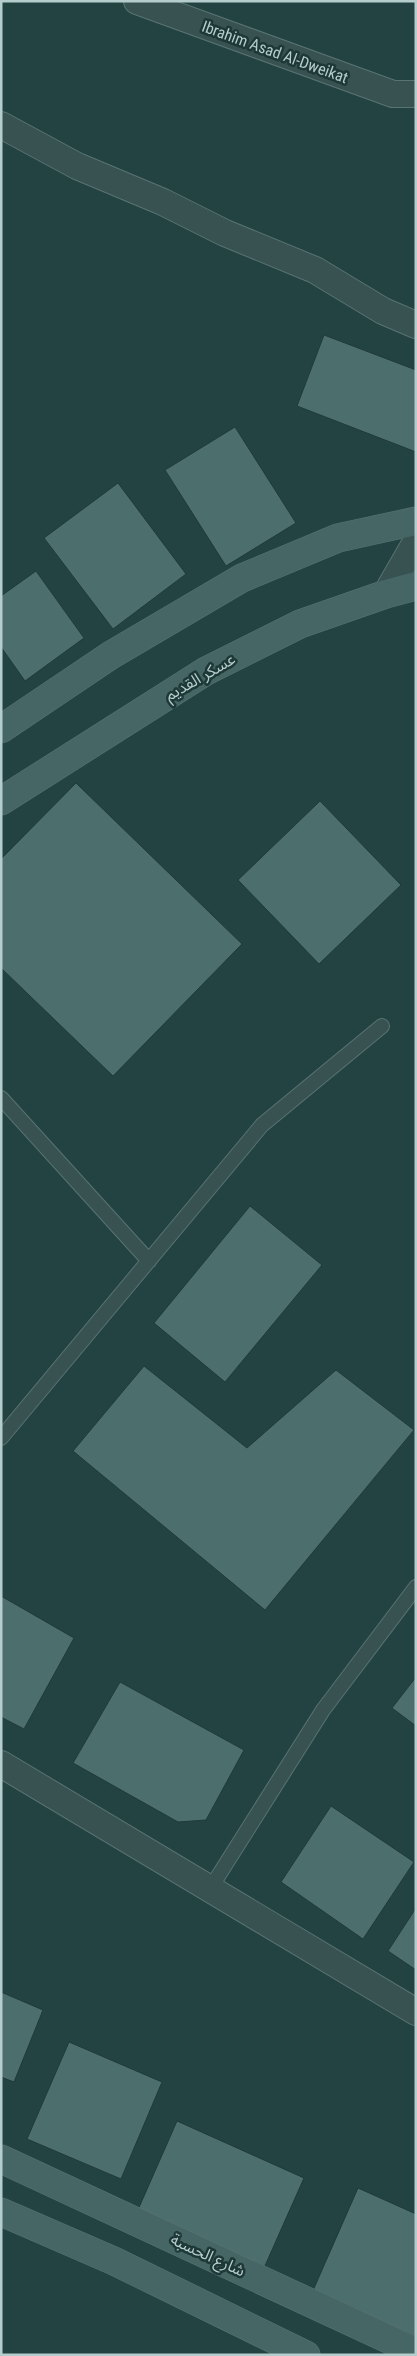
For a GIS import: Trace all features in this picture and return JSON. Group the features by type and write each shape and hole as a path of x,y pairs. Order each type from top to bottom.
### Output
{"street":[{"name":"Ibrahim Asad Al-Dweikat","path":"136,1 393,94 416,94"},
{"path":"1,125 77,166 162,202 225,233 315,270 382,311 416,324"},
{"path":"1,728 111,655 242,578 338,538 416,520"},
{"path":"386,594 416,542"},
{"name":"عسكر القديم","path":"1,802 206,671 300,624 386,594 416,586"},
{"path":"1,1764 416,2012"},
{"name":"شارع الحسبة","path":"1,2159 416,2352"},
{"path":"1,2212 114,2261 306,2355"}],"lane":[{"path":"1,1438 262,1125 382,1026"},
{"path":"1,1098 149,1261"},
{"path":"210,1889 324,1710 416,1587"}],"building":[{"path":"324,335 416,370 416,452 297,406"},
{"path":"235,427 296,523 226,566 165,470"},
{"path":"118,483 186,574 113,629 44,538"},
{"path":"36,571 84,638 25,681 1,647 1,596"},
{"path":"76,783 242,944 113,1076 1,968 1,859"},
{"path":"320,801 401,885 319,964 238,880"},
{"path":"250,1206 322,1265 225,1382 154,1323"},
{"path":"144,1366 247,1448 336,1370 414,1430 265,1610 73,1451"},
{"path":"1,1596 74,1638 24,1729 1,1717"},
{"path":"416,1677 416,1726 392,1708"},
{"path":"120,1682 244,1750 206,1820 178,1822 73,1763"},
{"path":"331,1806 414,1862 363,1939 281,1882"},
{"path":"416,1908 416,1970 388,1951"},
{"path":"1,1992 43,2010 14,2082 1,2077"},
{"path":"69,2042 162,2082 121,2179 27,2139"},
{"path":"177,2121 304,2178 264,2268 137,2212"},
{"path":"358,2188 416,2214 416,2341 311,2295"}]}
